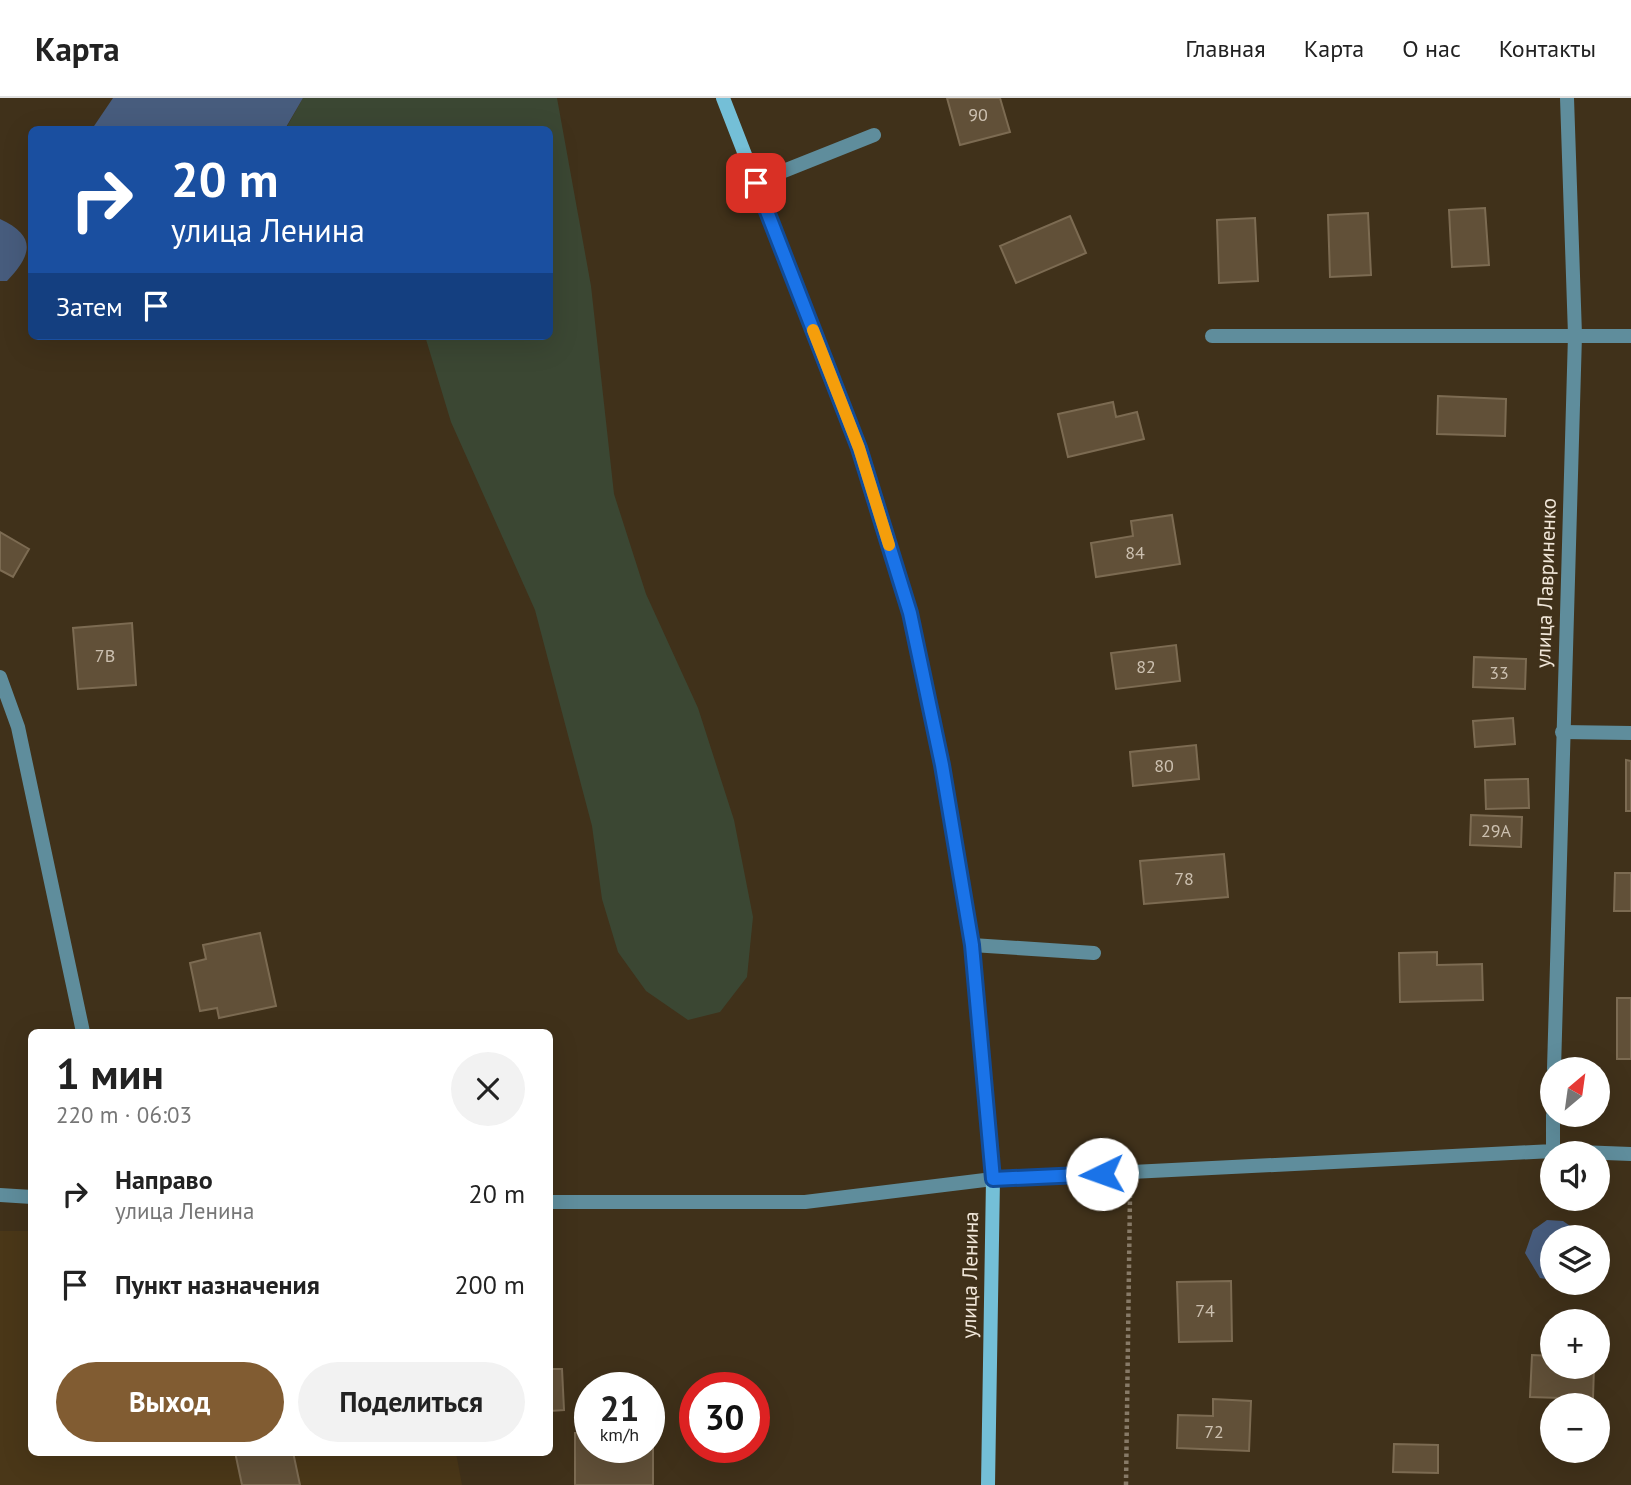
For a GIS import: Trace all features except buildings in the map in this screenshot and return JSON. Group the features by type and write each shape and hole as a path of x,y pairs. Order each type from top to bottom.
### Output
{"main road":[{"name":"улица Ленина","path":"723,98 859,448 910,613 942,765 972,945 993,1179 988,1485"}],"street":[{"name":"улица Лавриненко","path":"1554,1057 1575,335 1567,98"},
{"path":"756,183 874,135"},
{"path":"1212,336 1631,336"},
{"path":"0,677 18,727 82,1029"},
{"path":"1562,732 1631,733"},
{"path":"972,945 1094,953"},
{"path":"553,1202 805,1202 993,1179 1540,1152"},
{"path":"1610,1153 1631,1154"},
{"path":"0,1195 28,1197"}],"path":[{"path":"1126,1485 1130,1172"}],"shaded area":[{"path":"0,1231 28,1231 28,1456 457,1456 462,1485 0,1485"}],"green space":[{"path":"303,98 557,98 591,286 614,494 646,594 698,708 734,820 753,917 747,977 720,1012 688,1020 646,991 618,952 602,899 592,826 535,610 451,422 426,340 553,340 553,126 287,126"}],"water":[{"path":"113,98 303,98 287,126 94,126"},
{"path":"0,219 20,232 27,247 22,263 7,281 0,281"},
{"path":"1547,1220 1563,1221 1569,1225 1540,1225"},
{"path":"1540,1225 1540,1278 1525,1253 1533,1230"}],"slow traffic":[{"path":"813,330 859,448 889,545"}],"route":[{"path":"756,183 859,448 910,613 942,765 972,945 993,1179 1102,1174"}]}
